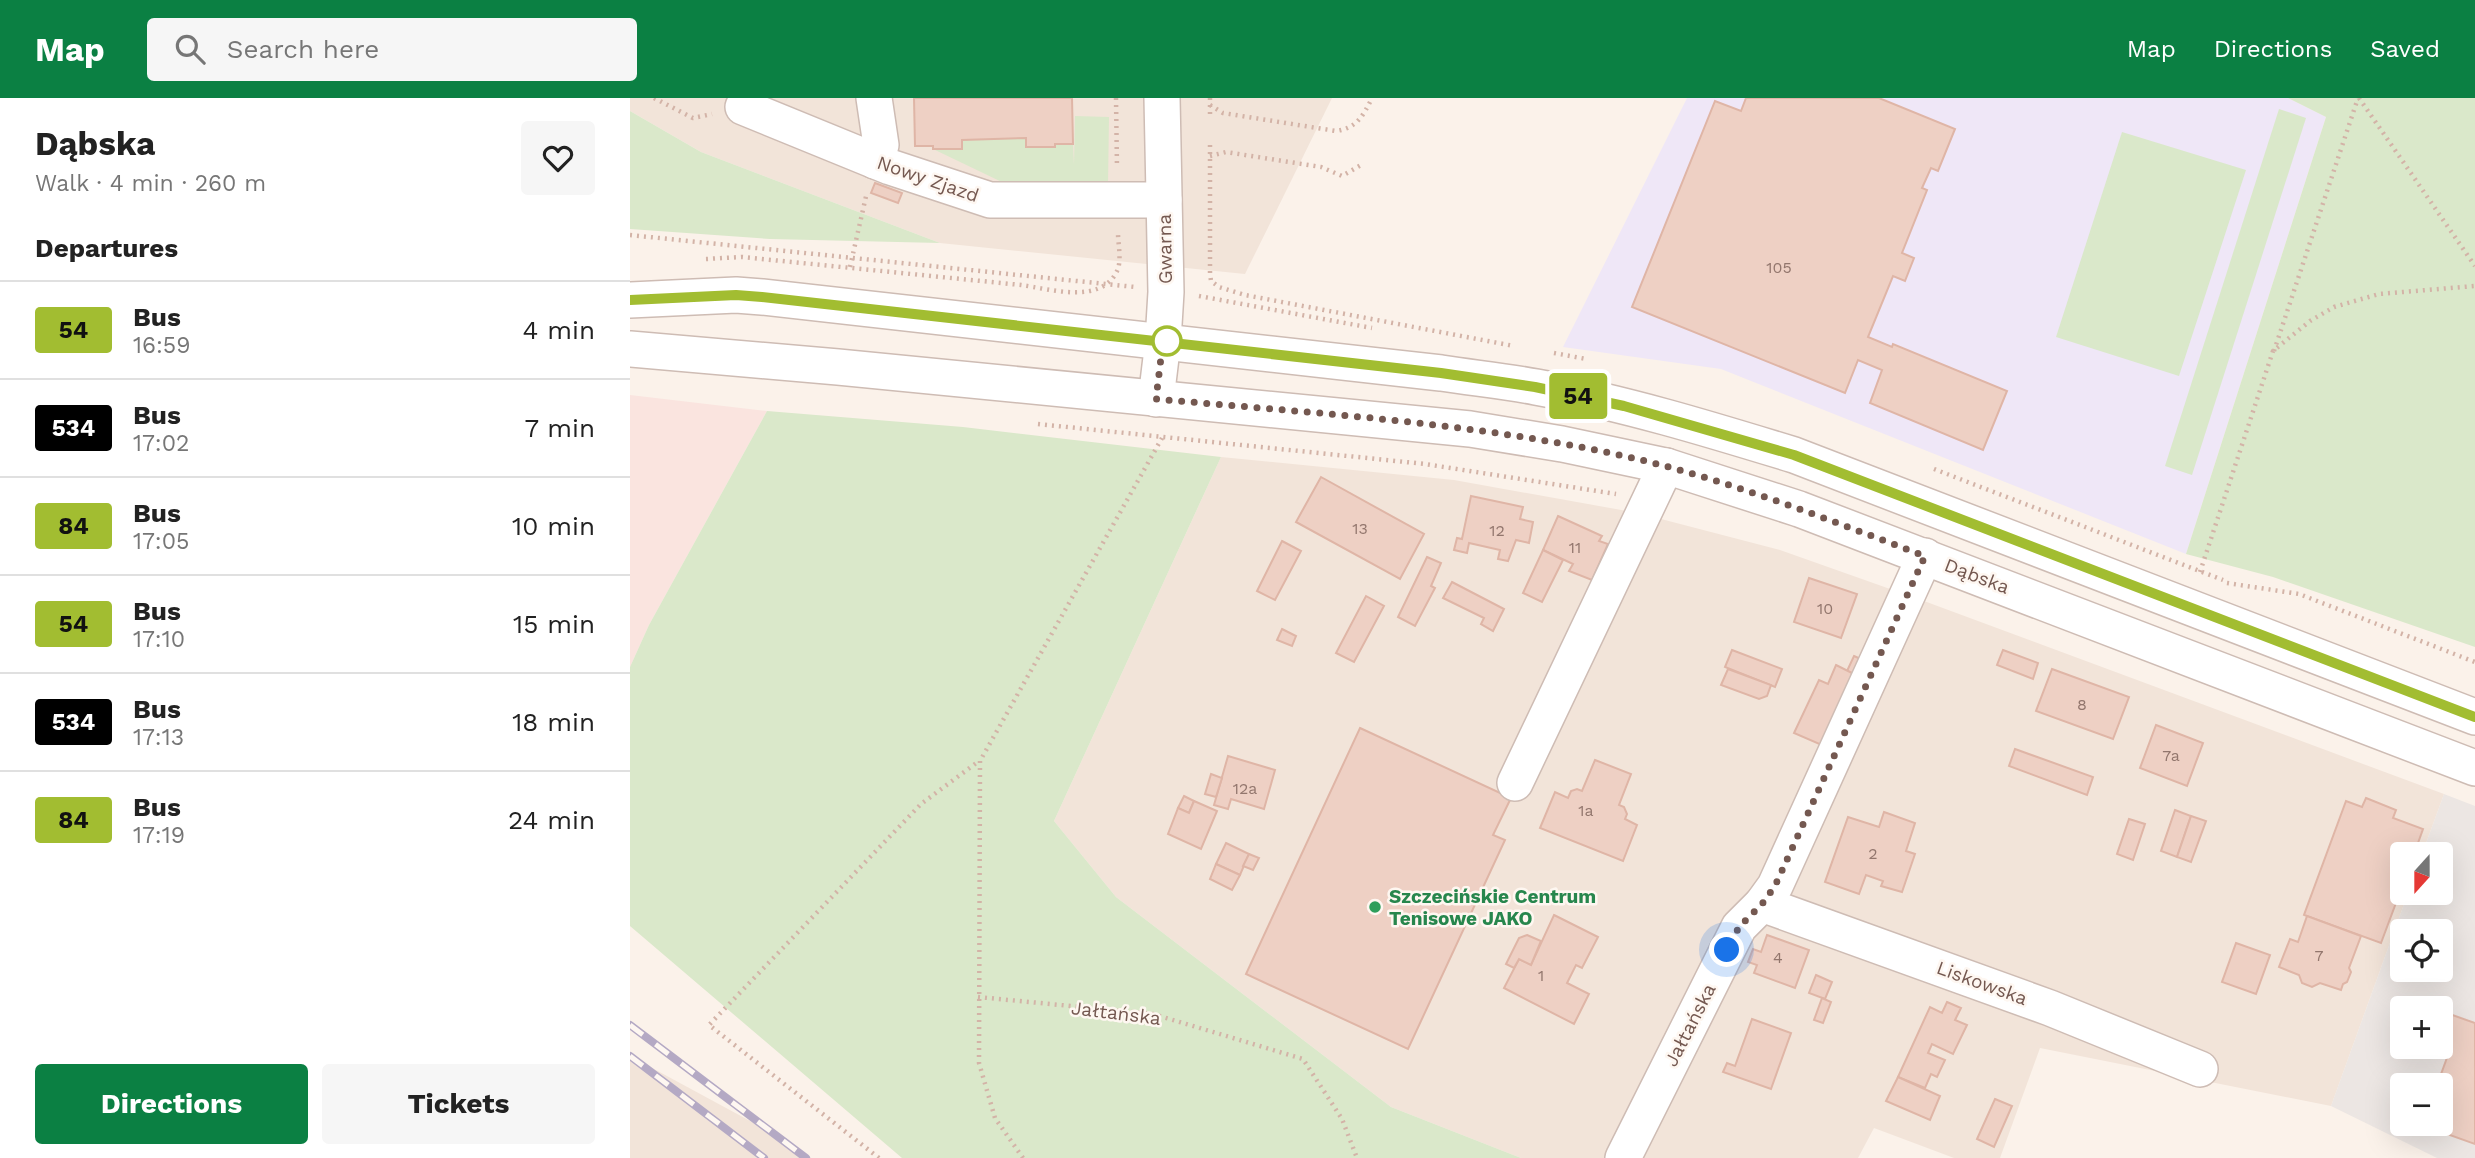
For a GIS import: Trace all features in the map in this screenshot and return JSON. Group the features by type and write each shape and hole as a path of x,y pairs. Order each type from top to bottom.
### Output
{"street":[{"path":"874,98 881,145 875,161"},
{"name":"Gwarna","path":"1156,399 1166,292 1162,98"},
{"name":"Nowy Zjazd","path":"743,107 875,161 990,201 1164,200"},
{"path":"630,300 736,295 1441,373 1535,387 1670,418 1794,455 2475,717"},
{"name":"Dąbska","path":"630,349 1470,429 1562,444 1666,466 1753,493 1925,556 2475,768"},
{"path":"1514,783 1666,466"},
{"name":"Jałtańska","path":"1623,1158 1739,927 1762,904 1775,886 1925,556"},
{"name":"Liskowska","path":"1762,904 2038,1003 2200,1069"}],"path":[{"path":"654,98 693,118 720,113 733,103 743,107"},
{"path":"1116,98 1117,177"},
{"path":"1210,98 1210,117"},
{"path":"1210,105 1223,113 1336,131 1348,129 1361,120 1373,98"},
{"path":"2358,98 2475,266"},
{"path":"2189,606 2358,98"},
{"path":"1210,145 1210,273"},
{"path":"1210,156 1226,152 1321,167 1342,176 1361,165"},
{"path":"850,267 875,161"},
{"path":"703,260 743,257 1064,291 1094,290 1109,284 1119,269 1118,223"},
{"path":"630,235 1143,289"},
{"path":"2273,351 2310,321 2334,307 2379,294 2475,286"},
{"path":"1027,423 1424,464 1650,499"},
{"path":"879,1158 709,1025 921,804 980,761 1163,438"},
{"path":"980,761 979,1063 995,1118 1023,1158"},
{"name":"Jałtańska","path":"978,997 1153,1014 1303,1059 1342,1119 1357,1158"}],"shaded area":[{"path":"630,98 1332,98 1245,274 940,243 701,152 630,111"},
{"path":"1687,98 2288,98 2326,117 2186,554 1721,369 1563,347"},
{"path":"630,395 767,411 649,625 630,667"},
{"path":"1221,457 1454,480 1638,513 1780,550 2444,794 2426,842 2390,842 2390,905 2404,905 2399,919 2390,919 2390,943 2331,1106 2040,1048 2000,1158 1954,1158 1874,1128 1858,1158 1521,1158 1391,1107 1116,897 1054,821"},
{"path":"2444,794 2475,806 2475,1158 2437,1158 2392,1136 2453,1136 2453,1073 2390,1073 2390,1135 2331,1106 2390,943 2390,982 2453,982 2453,919 2399,919 2404,905 2454,905 2454,842 2426,842"},
{"path":"630,1056 791,1143 811,1158 630,1158"}],"green space":[{"path":"2288,98 2475,98 2475,647 2273,577 2186,554 2326,117"},
{"path":"2279,109 2306,118 2192,475 2165,466"},
{"path":"630,111 701,152 940,243 770,239 630,229"},
{"path":"1075,116 1109,117 1108,186 1006,184 933,149 962,149 962,140 1026,138 1026,147 1073,144 1074,165"},
{"path":"2122,132 2246,170 2179,376 2056,337"},
{"path":"767,411 963,427 1221,457 1054,821 1116,897 1391,1107 1521,1158 902,1158 630,926 630,667 649,625"}],"building":[{"path":"914,98 1072,98 1073,144 1026,147 1026,138 962,140 962,149 915,146"},
{"path":"1746,98 1879,98 1955,129 1938,171 1931,168 1922,188 1927,190 1902,253 1914,258 1905,281 1893,276 1868,337 1892,347 1893,344 2007,391 1983,450 1870,403 1882,370 1858,360 1845,393 1632,307 1715,101 1741,111"},
{"path":"875,183 902,193 898,203 871,193"},
{"path":"1321,477 1424,534 1400,579 1296,522"},
{"path":"1471,496 1523,507 1520,519 1533,522 1529,543 1516,540 1508,561 1498,559 1500,550 1469,543 1467,553 1454,550 1457,538 1462,539"},
{"path":"1558,516 1602,536 1599,541 1608,544 1592,580 1569,571 1573,564 1543,550"},
{"path":"1282,541 1301,551 1275,600 1257,591"},
{"path":"1543,550 1563,560 1542,602 1523,593"},
{"path":"1427,557 1441,563 1431,586 1435,588 1415,626 1398,617"},
{"path":"1809,578 1857,594 1841,638 1794,622"},
{"path":"1452,582 1504,609 1493,631 1481,624 1484,618 1443,598"},
{"path":"1366,596 1384,606 1354,662 1336,653"},
{"path":"1282,629 1296,636 1292,646 1277,640"},
{"path":"1732,650 1782,669 1775,687 1725,667"},
{"path":"2003,650 2038,663 2033,679 1997,665"},
{"path":"1854,656 1863,660 1856,675 1847,671"},
{"path":"1836,665 1856,675 1824,746 1794,733 1819,680 1828,684"},
{"path":"1728,669 1771,685 1767,696 1759,699 1721,685"},
{"path":"2052,669 2129,697 2113,739 2036,711"},
{"path":"2156,725 2203,743 2187,786 2140,768"},
{"name":"Szczecińskie Centrum Tenisowe JAKO","path":"1360,728 1511,798 1493,835 1505,840 1408,1049 1246,974"},
{"path":"2015,749 2093,777 2087,795 2009,766"},
{"path":"1228,756 1275,770 1264,809 1231,799 1228,809 1214,805"},
{"path":"1595,760 1631,774 1619,805 1624,807 1627,814 1625,819 1637,825 1623,861 1540,828 1555,792 1568,798 1571,791 1582,791"},
{"path":"1211,774 1222,778 1216,797 1205,794"},
{"path":"1184,796 1194,801 1189,813 1178,808"},
{"path":"2366,798 2396,810 2393,818 2423,829 2418,842 2390,842 2390,905 2395,905 2381,943 2304,915 2346,801 2362,807"},
{"path":"1194,801 1217,811 1201,849 1168,834 1178,808 1189,813"},
{"path":"2175,810 2191,816 2177,857 2161,851"},
{"path":"1884,812 1915,823 1906,851 1915,854 1902,892 1881,886 1883,881 1866,875 1859,894 1825,882 1848,817 1879,827"},
{"path":"2191,816 2206,821 2191,862 2177,857"},
{"path":"2129,819 2145,824 2133,860 2117,854"},
{"path":"1226,843 1249,854 1240,875 1216,864"},
{"path":"1249,854 1259,858 1253,870 1243,866"},
{"path":"1216,864 1240,875 1232,890 1210,879"},
{"path":"1554,915 1598,937 1582,968 1576,965 1567,983 1589,994 1574,1024 1504,988 1519,959 1531,965"},
{"path":"2307,916 2361,936 2349,968 2351,972 2341,990 2320,983 2312,987 2302,983 2299,975 2279,967 2290,939 2298,942"},
{"path":"1527,935 1541,941 1531,965 1519,959 1514,968 1506,964 1519,938"},
{"path":"1767,935 1809,950 1795,988 1754,973 1757,965 1748,962 1753,949 1761,952"},
{"path":"2236,943 2270,955 2256,994 2222,982"},
{"path":"1816,975 1832,982 1825,999 1809,993"},
{"path":"1822,998 1831,1002 1823,1023 1814,1020"},
{"path":"1947,1002 1961,1008 1955,1020 1967,1025 1953,1054 1932,1044 1928,1053 1945,1060 1937,1077 1931,1074 1925,1088 1898,1077 1930,1007 1942,1013"},
{"path":"2453,1015 2475,1023 2475,1144 2453,1136 2453,1073 2441,1073 2447,1059 2453,1059"},
{"path":"1752,1019 1791,1033 1771,1089 1723,1072 1727,1063 1735,1066"},
{"path":"1898,1077 1940,1096 1930,1120 1886,1101"},
{"path":"1995,1099 2012,1106 1994,1147 1977,1139"}],"railway":[{"path":"630,1025 806,1158"},
{"path":"630,1056 764,1158"}],"bus line":[{"name":"54","path":"630,300 736,295 762,297 1441,373 1535,387 1624,406 1794,455 2475,717"}],"place":[{"name":"Szczecińskie Centrum Tenisowe JAKO","path":"1375,907"}],"route":[{"path":"1167,341 1163,341 1156,399 1470,429 1622,456 1666,466 1753,493 1925,556 1775,886 1762,904 1739,927 1727,950"}]}
